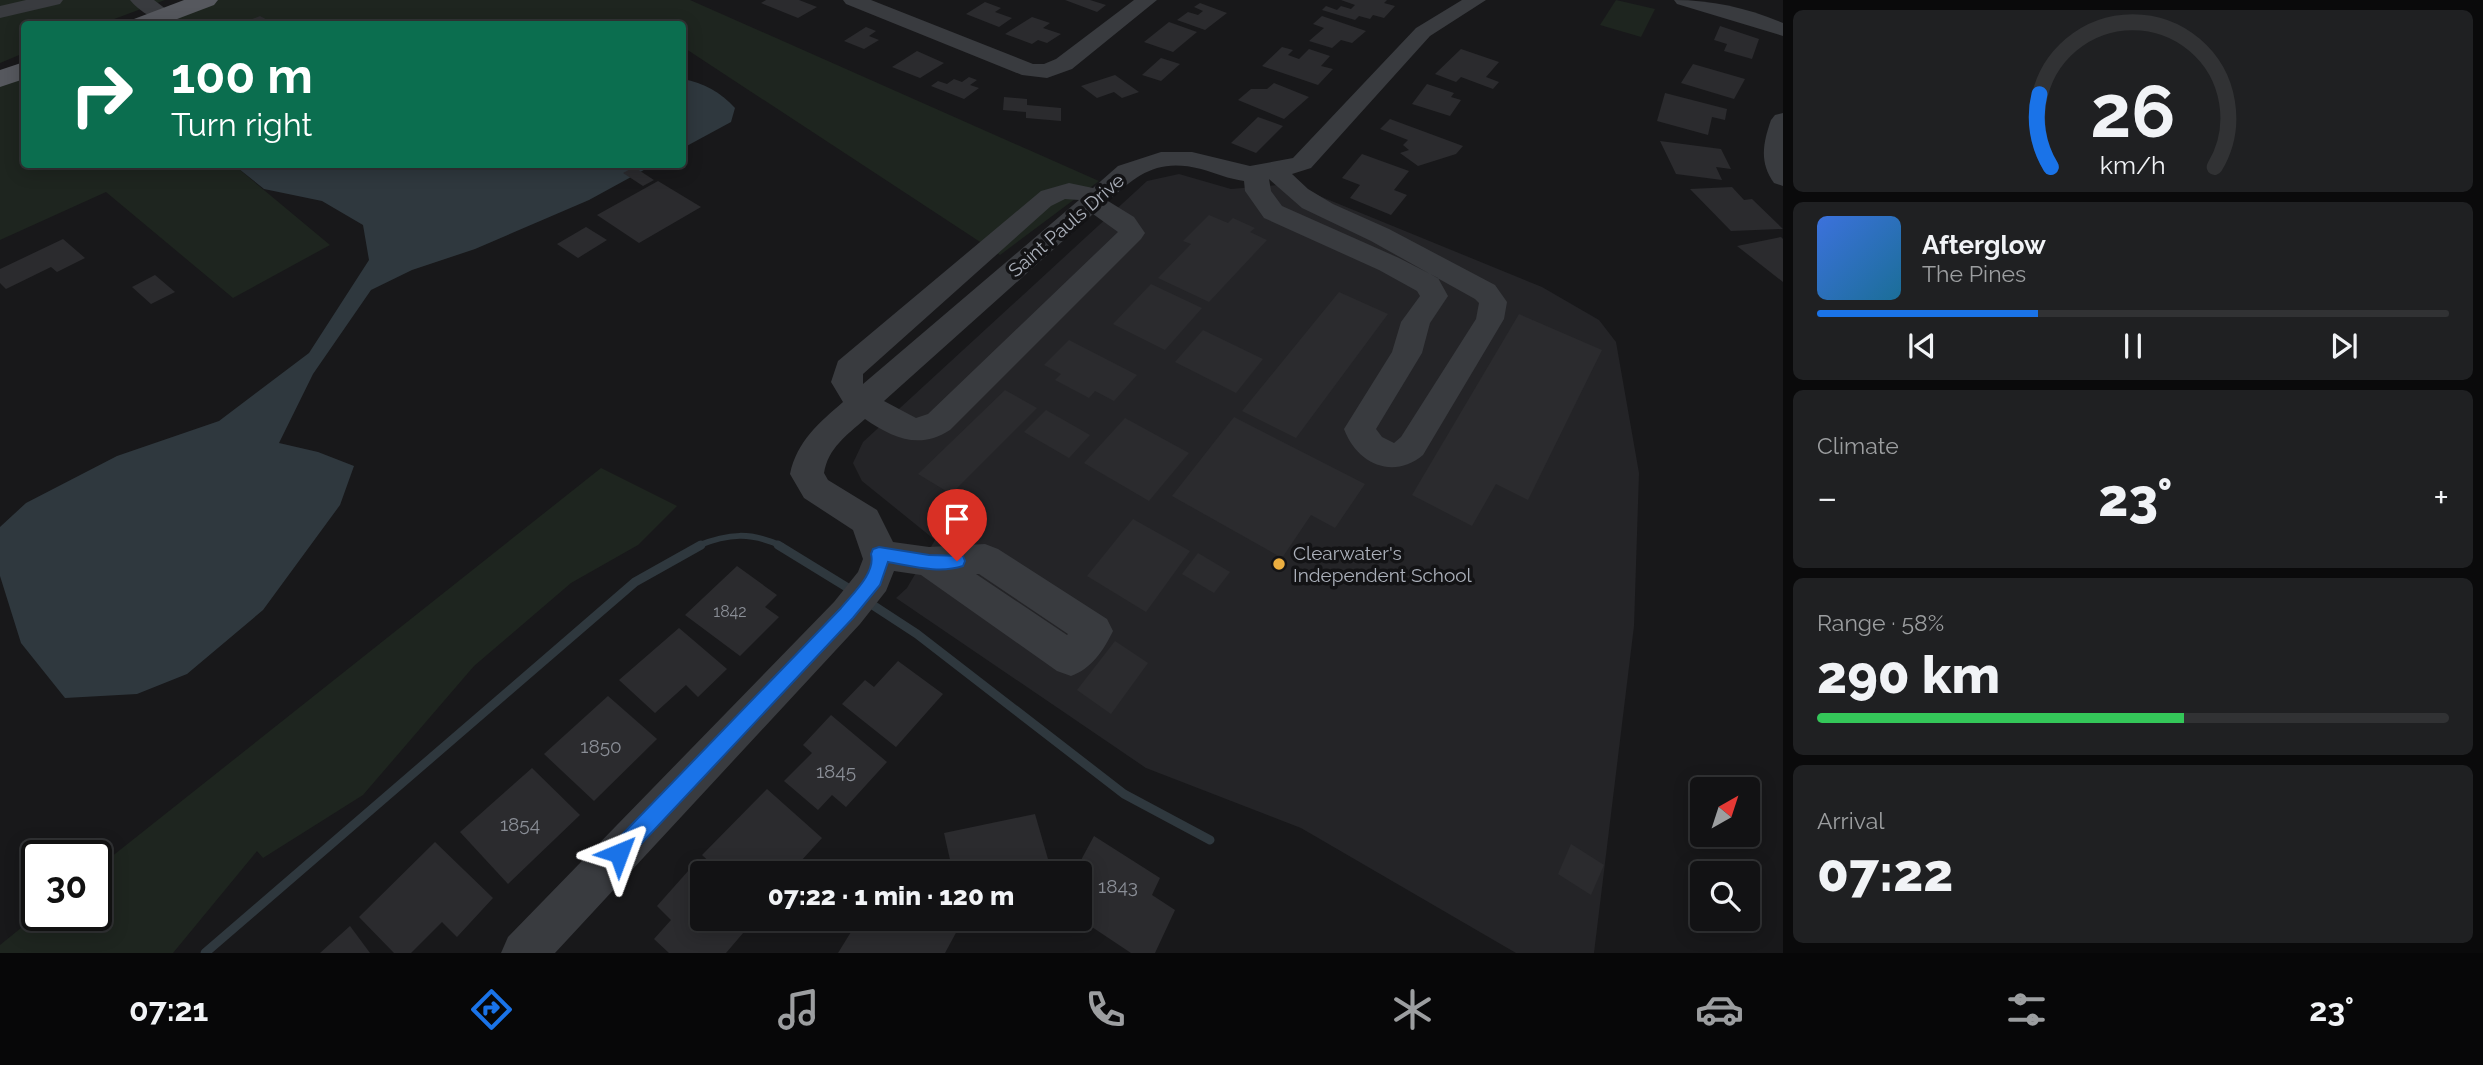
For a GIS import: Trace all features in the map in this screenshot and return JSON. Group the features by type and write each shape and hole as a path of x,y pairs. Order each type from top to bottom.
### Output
{"main road":[{"path":"154,20 206,0"},
{"path":"0,79 21,71"}],"street":[{"path":"0,12 53,0"},
{"path":"140,0 154,20"},
{"path":"853,0 1030,70 1047,71 1064,64 1147,0"},
{"path":"1266,172 1302,163 1423,32 1476,0"},
{"path":"1684,0 1758,20 1783,30"},
{"path":"1783,120 1774,143 1773,158 1783,178"},
{"name":"Saint Pauls Drive","path":"876,567 874,536 865,520 816,489 807,474 810,457 825,436 1127,171 1151,160 1170,157 1190,159 1235,172 1266,172"},
{"path":"1266,172 1306,202 1383,237 1439,279 1485,292 1493,302 1490,319 1412,446 1400,456 1383,454 1370,447 1360,429 1407,353 1416,322 1434,296 1439,279"},
{"path":"863,402 902,427 923,430 939,422 1132,233 1129,226 1094,200"},
{"path":"524,953 847,613 876,567 929,562"}],"shaded area":[{"path":"0,0 165,0 109,21 21,21 21,54 0,63"},
{"path":"216,0 690,0 1099,181 1000,255 686,49 686,21 160,21"},
{"path":"1616,0 1655,9 1641,37 1600,25"},
{"path":"21,75 21,168 238,168 330,245 233,298 106,192 0,240 0,83"},
{"path":"686,80 724,97 735,108 731,122 686,146"},
{"path":"238,168 648,168 589,200 475,249 412,270 371,290 313,374 279,443 318,452 354,466 340,505 263,610 187,674 137,694 65,698 21,643 0,576 0,527 26,503 117,456 219,421 309,353 369,260 363,225 322,201 264,189"},
{"name":"Clearwater's Independent School","path":"1179,174 1231,189 1290,184 1542,287 1599,320 1616,342 1639,473 1634,626 1594,953 1516,953 1301,828 1146,768 896,598 907,588 935,540 862,481 853,463 863,442 1147,181"},
{"path":"601,468 677,506 638,545 571,583 474,666 363,795 263,858 257,851 173,953 0,953 0,945 21,928 21,931 112,931 112,856"}],"building":[{"path":"766,0 799,0 817,7 798,18 761,3"},
{"path":"1065,0 1090,0 1106,5 1097,12"},
{"path":"1341,0 1387,0 1384,3 1395,6 1384,18 1373,15 1370,19 1359,16 1355,20 1322,10 1326,6 1337,10 1341,6 1351,9 1355,5"},
{"path":"985,2 1001,8 995,12 1012,18 999,27 966,14"},
{"path":"1200,3 1227,13 1205,30 1177,20 1188,12 1198,15 1203,11 1194,7"},
{"path":"260,16 269,21 248,21"},
{"path":"1322,16 1366,31 1352,43 1341,40 1332,48 1309,41 1324,28 1313,24"},
{"path":"1032,17 1050,23 1043,28 1061,34 1047,43 1038,40 1032,44 1005,34"},
{"path":"1169,22 1197,32 1173,52 1144,42"},
{"path":"1720,26 1759,39 1752,59 1724,51 1727,44 1714,40"},
{"path":"866,27 876,31 869,36 879,40 864,49 844,41"},
{"path":"1282,47 1293,50 1288,55 1299,59 1309,49 1330,56 1321,66 1333,69 1318,85 1262,66"},
{"path":"1461,49 1499,62 1486,77 1499,82 1493,89 1461,77 1456,82 1435,74"},
{"path":"917,51 944,63 920,78 892,67"},
{"path":"1161,58 1180,64 1161,81 1142,75"},
{"path":"1693,64 1745,79 1734,99 1681,83"},
{"path":"1115,75 1139,92 1122,98 1114,92 1097,98 1081,86"},
{"path":"969,77 977,80 970,85 979,88 964,99 931,86 938,81 947,84 954,79 962,82"},
{"path":"1274,83 1309,97 1284,119 1238,100 1251,89 1267,89"},
{"path":"1427,84 1454,93 1451,97 1461,100 1450,116 1412,104"},
{"path":"1665,93 1727,109 1725,120 1712,117 1708,135 1657,121"},
{"path":"1004,97 1027,99 1027,105 1061,108 1061,121 1026,118 1026,112 1003,110"},
{"path":"1258,117 1283,126 1256,153 1231,143"},
{"path":"1390,119 1463,146 1456,154 1418,166 1400,153 1409,150 1403,145 1408,140 1380,129"},
{"path":"1660,141 1721,149 1731,169 1716,167 1722,180 1676,174"},
{"path":"1362,154 1409,171 1394,190 1407,195 1391,215 1350,198 1360,185 1342,178"},
{"path":"636,168 654,180 643,186 623,173"},
{"path":"658,181 701,207 639,243 597,215"},
{"path":"1732,187 1744,200 1752,199 1783,229 1731,231 1690,189"},
{"path":"1209,215 1228,223 1233,218 1255,228 1250,232 1267,240 1209,302 1158,278 1191,244 1183,241"},
{"path":"586,227 607,240 578,258 557,244"},
{"path":"1781,237 1783,239 1783,282 1737,246"},
{"path":"63,239 85,258 57,272 51,267 6,289 0,283 0,269"},
{"path":"155,275 175,292 151,304 132,287"},
{"path":"1151,284 1202,308 1165,350 1113,324"},
{"path":"1339,292 1388,314 1296,438 1242,411"},
{"path":"1519,314 1602,350 1528,500 1496,484 1472,526 1412,495"},
{"path":"1203,330 1263,359 1236,393 1175,362"},
{"path":"1069,340 1137,375 1114,401 1095,391 1089,398 1055,380 1061,374 1044,365"},
{"path":"1005,390 1037,408 951,494 918,474"},
{"path":"1046,410 1090,435 1069,458 1024,432"},
{"path":"1234,417 1365,484 1335,528 1311,515 1282,558 1172,496"},
{"path":"1125,418 1189,453 1149,501 1084,463"},
{"path":"1133,519 1190,551 1146,612 1087,576"},
{"path":"1198,553 1230,572 1214,593 1182,574"},
{"path":"737,566 777,595 765,607 779,617 740,656 685,615"},
{"path":"679,628 727,669 698,697 686,685 655,713 619,680"},
{"path":"1115,641 1148,663 1111,714 1077,690"},
{"path":"898,661 943,694 896,747 842,704 865,680 874,687"},
{"path":"608,696 657,739 594,801 544,754"},
{"path":"831,715 887,762 846,807 832,795 818,810 784,781 812,753 803,745"},
{"path":"532,768 580,815 508,884 460,832"},
{"path":"767,789 822,838 801,861 708,861 702,855"},
{"path":"1035,814 1049,861 950,861 944,833"},
{"path":"1094,836 1160,878 1152,895 1175,910 1155,953 1131,953 1092,927 1092,861 1080,861"},
{"path":"435,842 493,898 457,937 442,922 411,953 394,953 359,917"},
{"path":"1571,844 1604,865 1591,895 1558,874"},
{"path":"689,870 690,931 745,931 726,953 669,953 654,939 671,920 657,906"},
{"path":"350,926 370,953 320,953"},
{"path":"852,931 957,931 945,953 838,953"}],"waterway":[{"path":"697,546 740,536 760,538 782,546"},
{"path":"205,953 635,582 701,545"},
{"path":"778,545 853,591"},
{"path":"868,602 917,634 1124,794 1210,840"}],"place":[{"name":"Clearwater's Independent School","path":"1279,564"}],"route":[{"path":"619,853 847,613 873,580 881,559 879,554 929,562 957,561"}]}
